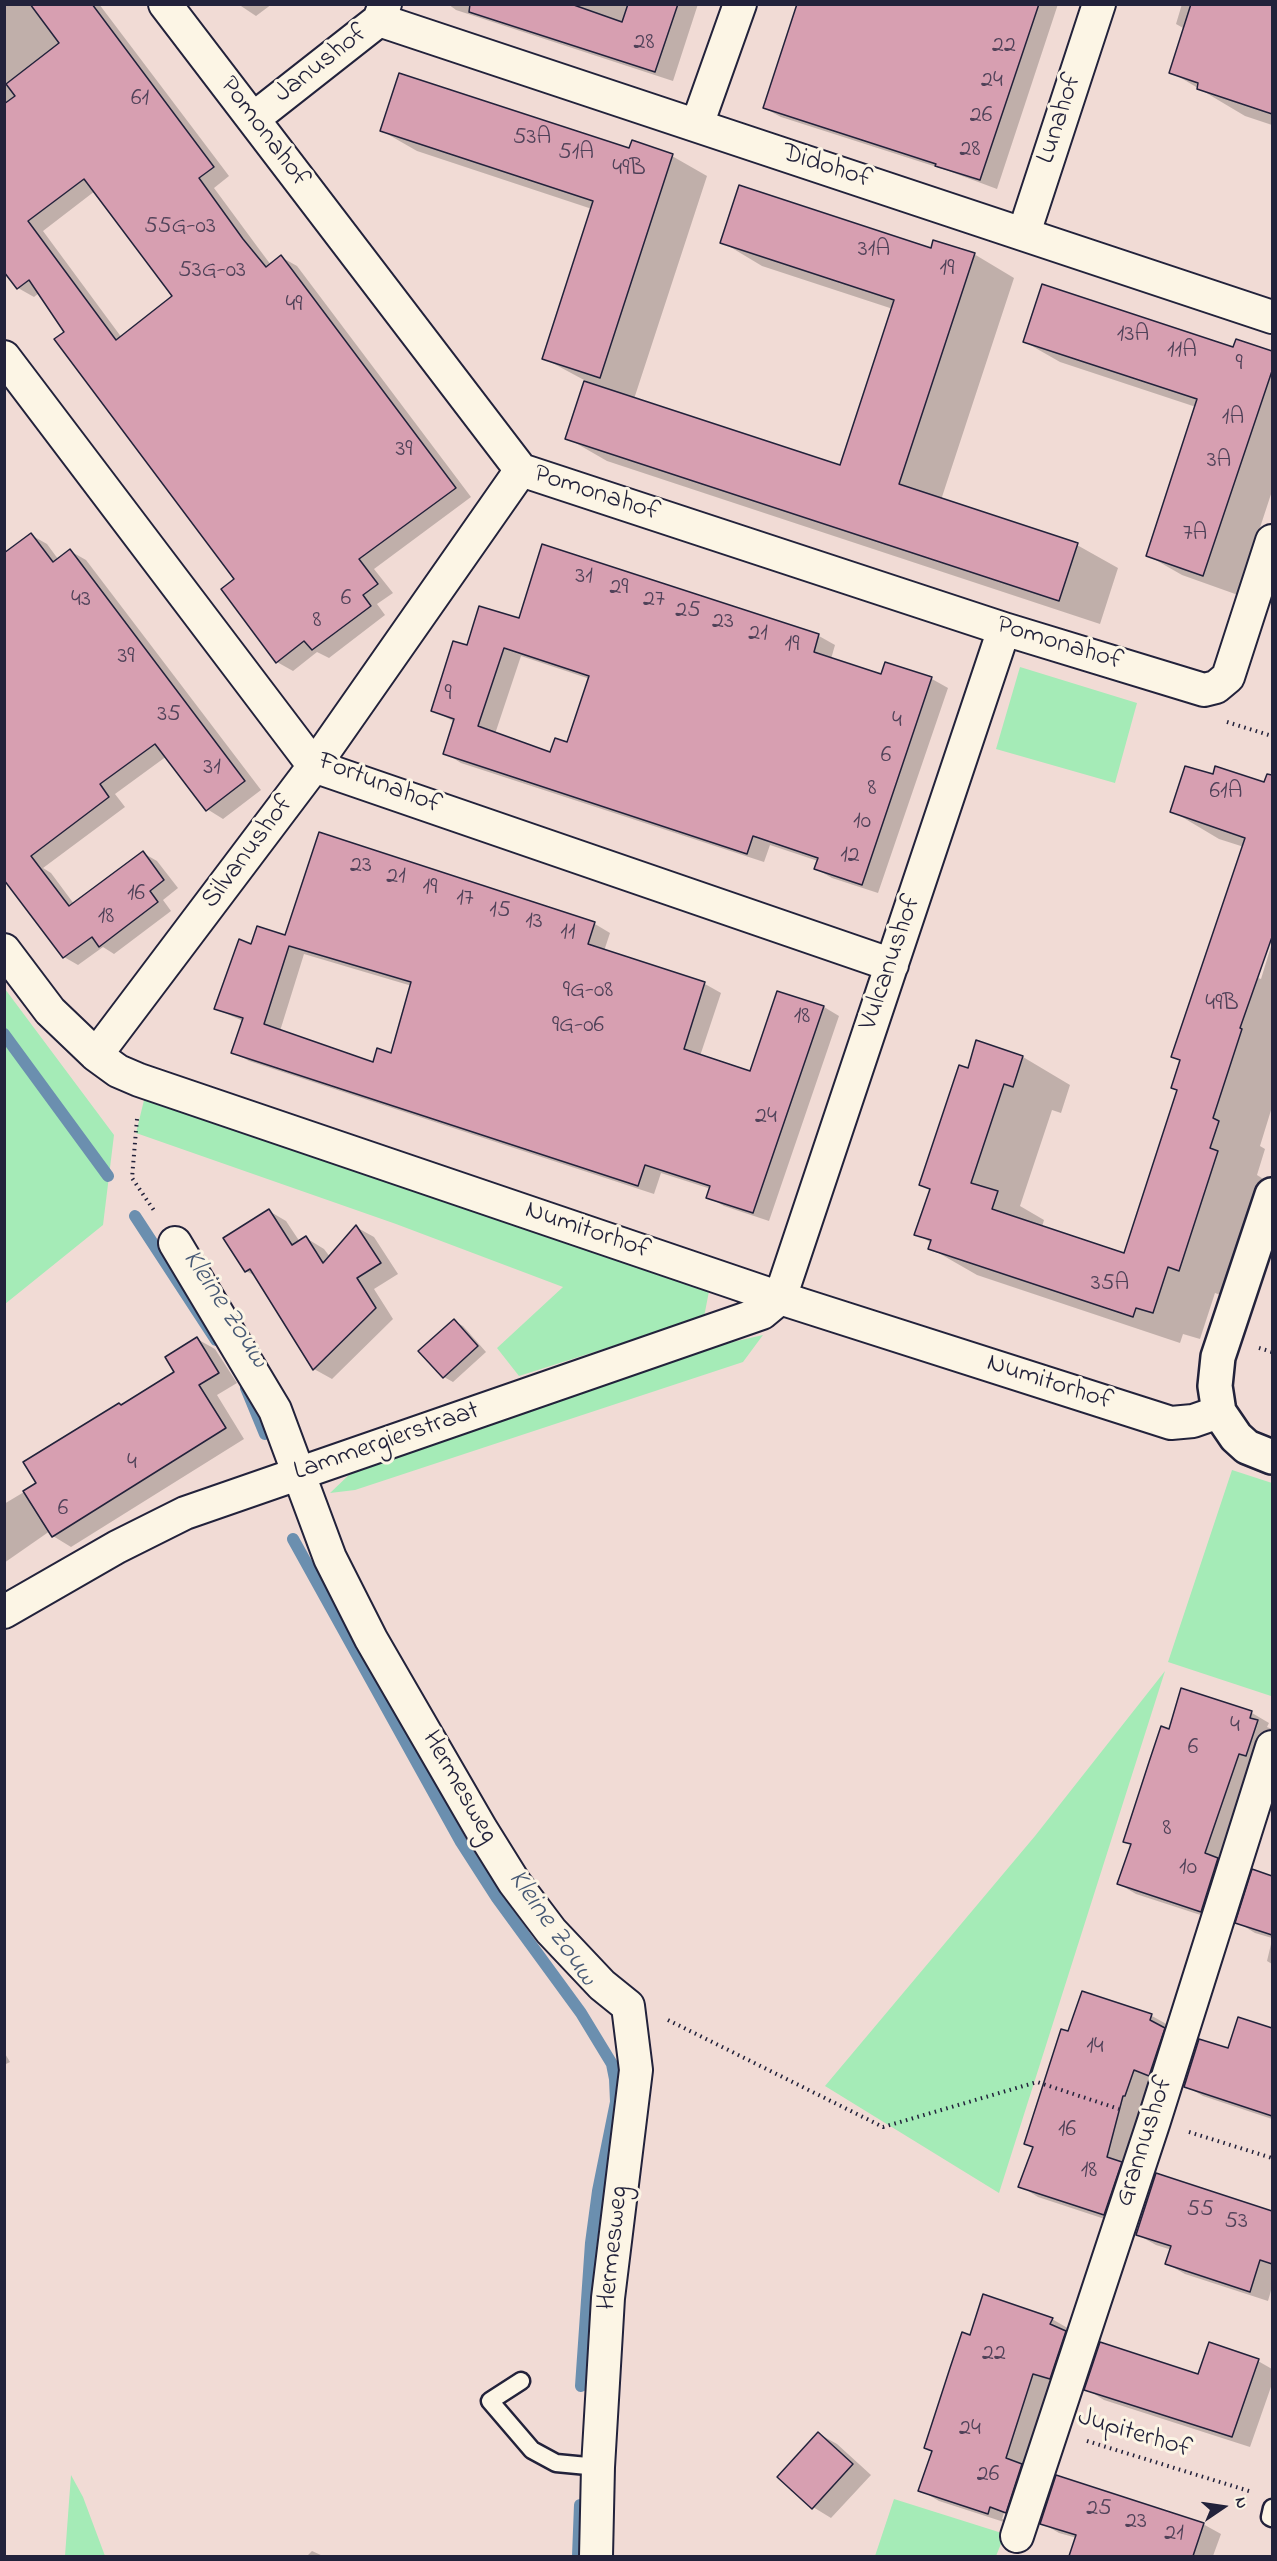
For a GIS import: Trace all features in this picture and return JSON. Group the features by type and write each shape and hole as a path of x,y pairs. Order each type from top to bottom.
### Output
{"street":[{"name":"Pomonahof","path":"165,4 521,470 1004,629 1204,690 1216,687 1228,677 1272,541"},
{"path":"697,125 740,4"},
{"name":"Lunahof","path":"1024,232 1099,4"},
{"name":"Janushof","path":"253,120 382,12"},
{"name":"Didohof","path":"382,12 697,125 1024,232 1272,317"},
{"name":"Fortunahof","path":"4,357 314,766 892,965"},
{"name":"Silvanushof","path":"96,1055 314,766 521,470"},
{"name":"Vulcanushof","path":"780,1298 1004,629"},
{"name":"Numitorhof","path":"4,950 50,1011 96,1055 118,1071 139,1080 780,1298 1171,1423 1193,1421 1219,1412"},
{"path":"1272,1195 1218,1357 1215,1386 1219,1412 1236,1437 1247,1447 1272,1457"},
{"name":"Hermesweg","path":"176,1243 275,1410 330,1558 371,1639 508,1873 551,1931 578,1960 628,2006 636,2070 608,2298 597,2467 596,2556"},
{"name":"Lammergierstraat","path":"4,1612 154,1527 185,1513 762,1313 780,1298"},
{"name":"Grannushof","path":"1017,2536 1154,2121 1272,1747"}],"lane":[{"path":"521,2381 490,2402 532,2450 556,2463 597,2467"},
{"path":"1272,2508 1270,2517 1272,2518"}],"path":[{"path":"139,1080 132,1178 176,1243"},
{"path":"628,2006 663,2018 883,2127 1037,2082 1272,2158"},
{"name":"Jupiterhof","path":"1052,2431 1250,2492"}],"green space":[{"path":"1020,667 1137,703 1115,783 996,749"},
{"path":"5,989 114,1135 103,1225 5,1304"},
{"path":"146,1092 710,1286 704,1317 519,1376 497,1348 563,1287 396,1224 136,1133"},
{"path":"763,1335 743,1362 355,1490 330,1493 352,1472 728,1343"},
{"path":"1232,1470 1272,1483 1271,1696 1168,1662"},
{"path":"1165,1671 999,2193 825,2086 1035,1836"},
{"path":"71,2475 83,2497 105,2556 65,2556"},
{"path":"894,2499 1005,2534 996,2556 875,2556"}],"building":[{"path":"30,4 92,4 214,167 199,178 243,239 266,267 281,255 456,488 359,559 378,584 363,595 371,606 312,650 304,641 276,663 221,589 234,579 54,339 64,332 29,280 17,289 4,272 4,104 15,96 6,84 59,43","holes":["84,179 172,296 116,340 28,221"]},
{"path":"470,4 571,4 622,22 628,4 678,4 655,72 469,12"},
{"path":"797,4 1039,4 980,180 763,108"},
{"path":"1191,4 1272,4 1272,114 1197,89 1198,83 1169,73"},
{"path":"399,73 629,148 632,140 673,154 600,378 542,359 593,201 380,131"},
{"path":"739,185 931,248 933,240 975,253 899,484 1078,543 1059,601 565,439 584,381 840,465 894,300 720,243"},
{"path":"1042,284 1233,347 1236,339 1272,351 1272,371 1203,576 1146,556 1197,399 1023,342"},
{"path":"31,533 53,562 70,549 245,781 206,811 155,744 100,784 109,797 31,856 69,906 143,851 164,880 150,891 158,902 99,947 92,937 63,958 4,880 4,553"},
{"path":"542,544 819,634 814,652 881,674 885,662 932,677 862,885 814,869 818,858 753,836 747,854 443,754 454,719 431,711 453,641 467,645 479,606 519,618","holes":["504,648 589,676 567,742 555,738 550,752 478,726"]},
{"path":"1185,766 1213,774 1215,766 1264,782 1267,774 1272,775 1272,937 1240,1028 1242,1029 1213,1118 1219,1121 1210,1148 1218,1151 1179,1271 1168,1267 1153,1313 1136,1308 1133,1317 928,1249 931,1240 914,1235 930,1189 919,1185 959,1065 968,1068 976,1040 1023,1056 1013,1087 1004,1084 971,1183 998,1191 992,1209 1124,1253 1177,1090 1171,1088 1180,1060 1171,1057 1245,838 1170,812"},
{"path":"319,832 595,922 588,944 705,982 684,1049 750,1071 777,991 824,1006 753,1213 706,1198 710,1186 645,1165 638,1186 231,1053 243,1018 214,1009 239,939 251,944 257,926 285,935","holes":["289,946 411,982 391,1053 377,1048 373,1062 264,1024"]},
{"path":"269,1209 292,1245 306,1236 323,1263 356,1225 381,1263 357,1278 376,1308 313,1370 250,1269 245,1272 223,1238"},
{"path":"454,1319 478,1346 443,1378 418,1351"},
{"path":"197,1337 219,1373 199,1385 226,1428 52,1537 23,1491 36,1483 23,1462 174,1372 165,1357"},
{"path":"1181,1688 1252,1711 1250,1718 1258,1720 1246,1756 1239,1754 1205,1853 1218,1858 1201,1912 1117,1884 1131,1844 1123,1842 1149,1762 1161,1726 1169,1729"},
{"path":"1252,1869 1272,1876 1272,1935 1235,1923"},
{"path":"1082,1991 1152,2014 1150,2020 1165,2028 1149,2076 1134,2070 1125,2096 1123,2096 1107,2157 1122,2162 1104,2215 1018,2187 1033,2147 1024,2144 1061,2029 1068,2031"},
{"path":"1238,2017 1272,2028 1272,2116 1184,2087 1199,2039 1228,2048"},
{"path":"1156,2173 1272,2211 1272,2264 1260,2260 1250,2292 1165,2264 1171,2246 1136,2235"},
{"path":"983,2294 1053,2318 1050,2324 1066,2331 1050,2379 1033,2374 1006,2458 1022,2464 1006,2513 990,2507 988,2514 918,2491 932,2451 924,2448 950,2368 962,2332 970,2335"},
{"path":"1100,2342 1198,2374 1209,2342 1259,2359 1232,2437 1084,2390"},
{"path":"818,2432 853,2464 812,2509 777,2477"},
{"path":"1056,2475 1204,2523 1193,2556 1069,2556 1076,2535 1040,2524"}],"waterway":[{"name":"Kleine Zouw","path":"4,1034 108,1176"},
{"name":"Kleine Zouw","path":"135,1216 216,1340"},
{"name":"Kleine Zouw","path":"246,1388 265,1434"},
{"name":"Kleine Zouw","path":"293,1539 461,1842 497,1898 581,2013 612,2064 616,2102 598,2191 591,2243 581,2386"},
{"name":"Kleine Zouw","path":"578,2556 580,2505"}]}
